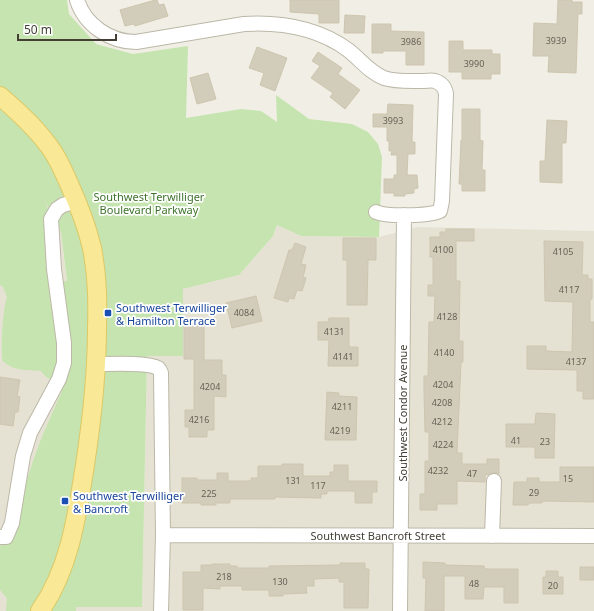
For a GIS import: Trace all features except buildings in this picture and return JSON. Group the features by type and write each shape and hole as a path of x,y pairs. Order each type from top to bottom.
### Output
{"main road":[{"path":"0,96 35,128 46,141 60,163 85,223 92,249 98,302 97,364 90,434 80,495 70,544 55,585 40,611"}],"street":[{"path":"77,0 83,14 97,28 105,34 127,42 136,42 244,24 258,23 281,25 315,33 341,45 375,74 382,78 398,81 432,81 440,83 446,89 442,201 440,211 434,214 404,215 383,215 376,212"},
{"path":"0,537 6,537 6,523 30,433 60,379 64,363 64,344 54,269 50,219 57,209 63,205 77,201"},
{"name":"Southwest Condor Avenue","path":"400,611 404,215"},
{"path":"97,364 137,364 156,367 161,373 163,535 161,611"},
{"path":"492,536 494,481"},
{"name":"Southwest Bancroft Street","path":"163,535 594,536"}],"shaded area":[{"path":"0,198 45,199 61,232 70,311 70,374 17,611 0,611"},
{"path":"277,225 301,236 379,237 417,227 594,231 594,611 76,611 76,607 142,607 147,356 182,356 183,289 239,275 273,236"}],"green space":[{"name":"Southwest Terwilliger Boulevard Parkway","path":"0,0 67,0 69,14 96,44 133,54 188,46 186,118 241,109 261,111 277,122 276,95 309,119 352,124 368,132 378,144 382,157 379,237 301,236 277,225 273,236 239,275 183,289 183,356 147,356 142,607 76,607 76,611 6,611 7,598 0,590 0,547 16,521 32,464 62,391 53,380 46,377 41,371 11,367 3,361 2,330 7,297 3,287 0,285","holes":["44,199 61,232 67,281 63,281 59,274 52,219"]}],"place":[{"name":"Southwest Terwilliger & Hamilton Terrace","path":"108,313"},
{"name":"Southwest Terwilliger & Bancroft","path":"65,501"}]}
